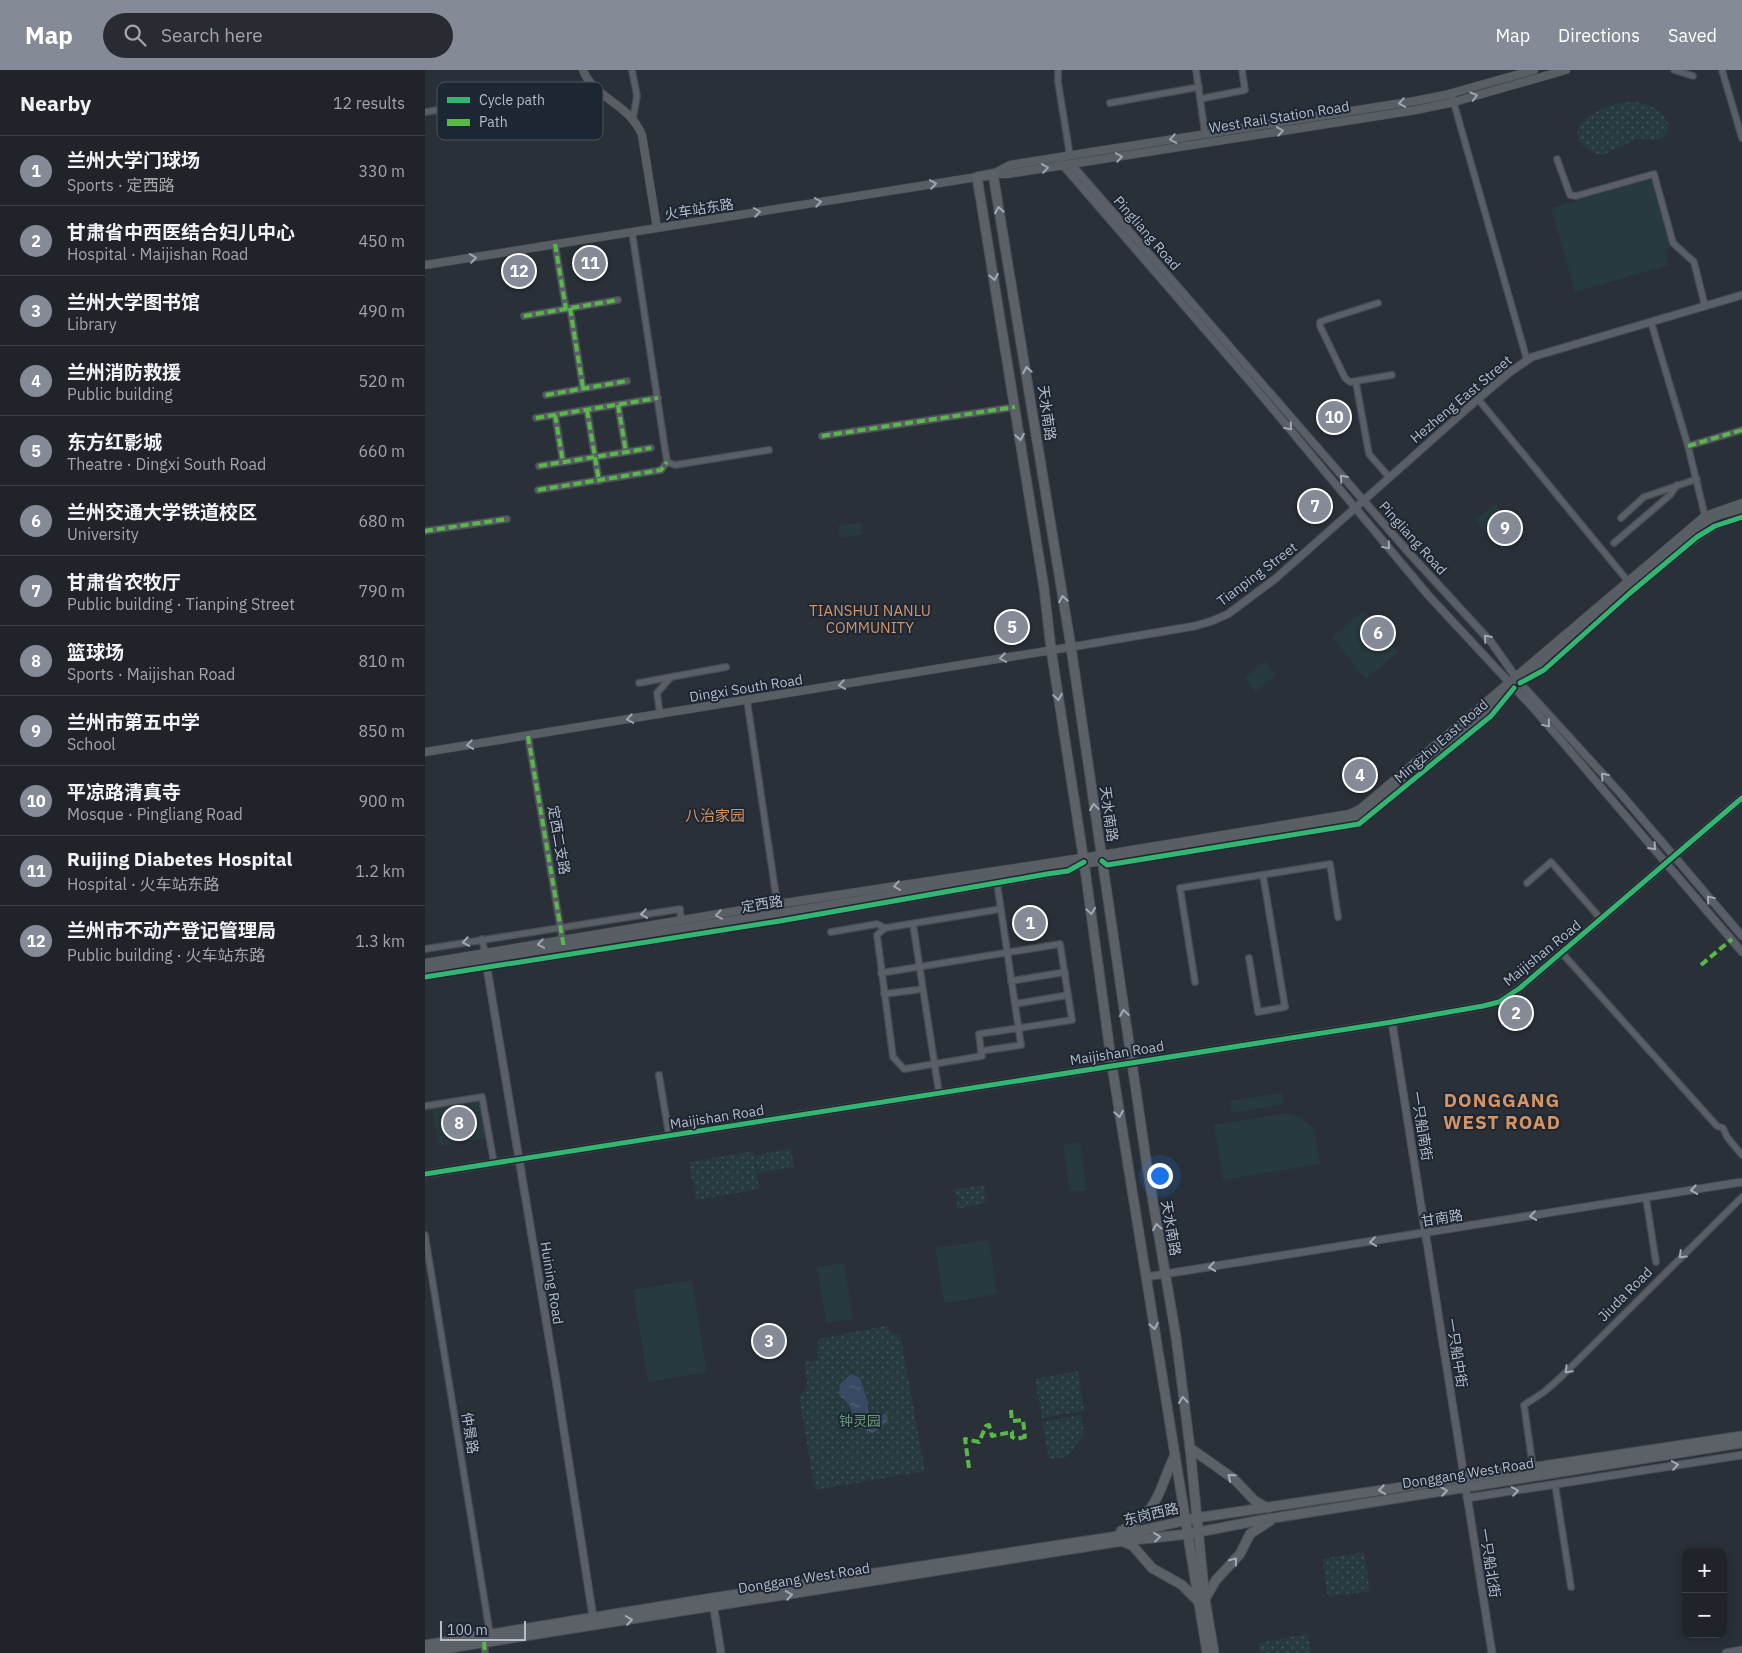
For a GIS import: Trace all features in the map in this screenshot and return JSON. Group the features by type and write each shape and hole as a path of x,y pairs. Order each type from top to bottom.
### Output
{"main road":[{"path":"583,70 590,82"},
{"name":"West Rail Station Road","path":"993,174 1010,165 1451,93 1534,70"},
{"name":"West Rail Station Road","path":"977,177 1067,165 1454,102 1567,70"},
{"path":"603,94 633,118 642,135 657,228"},
{"path":"1067,165 1070,156"},
{"name":"天水南路","path":"993,174 1071,647 1131,1062 1166,1275 1190,1448 1199,1532 1202,1600"},
{"path":"977,177 1042,578 1051,649 1084,860 1112,1066 1146,1278 1185,1520 1214,1653"},
{"name":"火车站东路","path":"425,265 977,177"},
{"path":"987,236 1003,234"},
{"name":"Mingzhu East Road","path":"1514,683 1627,580 1705,516 1742,503"},
{"name":"Mingzhu East Road","path":"1101,858 1357,818 1514,683 1704,524 1719,515 1742,509"},
{"name":"Dingxi South Road","path":"425,752 1071,647"},
{"name":"定西路","path":"425,970 486,961 563,944 778,904 1101,858"},
{"name":"定西路","path":"563,944 779,917 1084,860"},
{"name":"定西路","path":"425,963 486,961"},
{"name":"Donggang West Road","path":"1196,1518 1742,1436"},
{"name":"Donggang West Road","path":"1199,1532 1292,1515 1742,1443"},
{"path":"1190,1448 1234,1479 1255,1501 1268,1508"},
{"path":"1114,1539 1139,1521 1150,1510 1159,1495 1175,1454"},
{"path":"1207,1653 1202,1600 1216,1580 1240,1554 1254,1530 1267,1522 1292,1515"},
{"name":"东岗西路","path":"1114,1539 1196,1518"},
{"name":"东岗西路","path":"1188,1534 1199,1532"},
{"name":"Donggang West Road","path":"425,1652 713,1602 1114,1539 1188,1534"},
{"path":"1114,1539 1133,1546 1152,1568 1182,1584 1202,1600"},
{"name":"Donggang West Road","path":"425,1645 593,1617 713,1602"}],"street":[{"path":"633,70 637,96 633,118"},
{"path":"1058,70 1070,156"},
{"path":"1196,70 1205,134"},
{"path":"1200,98 1245,90 1242,70"},
{"path":"1674,70 1693,76"},
{"path":"1722,70 1742,138"},
{"path":"1109,103 1199,87"},
{"path":"1451,93 1527,360"},
{"path":"1057,157 1067,165"},
{"path":"1557,159 1570,195 1577,196 1654,174 1673,243 1694,262 1705,306"},
{"name":"Pingliang Road","path":"1067,165 1364,502 1491,642 1514,683 1742,952"},
{"name":"Pingliang Road","path":"1067,165 1428,595 1514,683 1675,856 1742,936"},
{"path":"538,490 661,470 667,462 632,232"},
{"path":"555,244 583,388"},
{"name":"Hezheng East Street","path":"1356,509 1389,477 1478,399 1527,360 1742,295"},
{"path":"524,316 618,300"},
{"path":"1377,303 1320,322 1345,378 1356,383 1393,375"},
{"path":"1651,322 1688,446 1705,516"},
{"path":"545,395 627,381"},
{"path":"1356,383 1369,454 1389,477"},
{"path":"536,418 658,398"},
{"path":"1478,399 1627,580"},
{"path":"618,405 626,452"},
{"path":"822,436 1015,406"},
{"path":"587,410 599,480"},
{"path":"555,415 563,462"},
{"path":"1688,446 1742,430"},
{"path":"539,466 651,448"},
{"path":"667,462 675,465 769,450"},
{"path":"1621,518 1644,497 1697,479"},
{"path":"1614,543 1670,494 1677,485"},
{"name":"Tianping Street","path":"1071,647 1195,626 1228,614 1275,579 1356,509"},
{"name":"Mingzhu East Road","path":"1514,683 1544,670 1629,593 1697,537 1715,526 1742,517"},
{"path":"425,531 507,519"},
{"path":"639,683 726,667"},
{"path":"660,714 657,693 671,677"},
{"path":"747,700 779,917"},
{"name":"定西二支路","path":"528,736 563,944"},
{"name":"Maijishan Road","path":"425,1174 1392,1022 1499,1002 1520,988 1562,953 1742,798"},
{"path":"425,977 486,961 1068,871 1084,860"},
{"path":"1527,883 1551,862 1601,919"},
{"path":"1195,982 1180,888 1330,864 1338,917"},
{"path":"1249,958 1257,1012 1285,1007 1263,875"},
{"path":"981,1051 1021,1045 997,883"},
{"path":"425,949 680,909 681,921"},
{"path":"881,973 1061,944 1072,1020 1019,1030 979,1034 982,1056 904,1069 897,1064 893,1057 881,973 877,935 885,928 1001,909"},
{"path":"831,932 877,924 885,928"},
{"path":"913,924 939,1093"},
{"path":"482,939 486,961"},
{"path":"1562,953 1681,1087 1717,1126 1723,1128 1727,1137 1742,1155"},
{"name":"Huining Road","path":"486,961 593,1617"},
{"path":"1011,981 1065,972"},
{"path":"884,994 923,989"},
{"path":"1015,1004 1068,995"},
{"name":"一只船南街","path":"1392,1022 1426,1233"},
{"path":"659,1075 669,1136"},
{"path":"425,1106 482,1097 493,1163"},
{"name":"甘南路","path":"1146,1278 1742,1182"},
{"name":"Jiuda Road","path":"1524,1406 1561,1377 1742,1196"},
{"path":"1646,1198 1656,1262"},
{"name":"一只船中街","path":"1426,1233 1463,1477"},
{"name":"仲景路","path":"425,1235 490,1634"},
{"name":"Donggang West Road","path":"1524,1406 1533,1468"},
{"path":"1467,1498 1742,1455"},
{"name":"一只船北街","path":"1463,1477 1492,1653"},
{"path":"1555,1484 1571,1587"},
{"path":"713,1602 721,1653"},
{"path":"483,1642 485,1653"},
{"path":"1726,1653 1742,1650"}],"green space":[{"path":"1630,102 1642,103 1658,111 1669,125 1666,134 1658,140 1636,139 1603,155 1592,152 1584,147 1577,135 1579,128 1590,115 1607,107"},
{"path":"1651,179 1670,248 1665,250 1669,265 1575,292 1551,208"},
{"path":"1495,504 1523,536 1504,552 1476,520"},
{"path":"861,522 863,534 840,538 838,526"},
{"path":"1363,611 1398,652 1366,679 1332,637"},
{"path":"1265,661 1276,675 1256,692 1244,678"},
{"path":"1046,913 1049,927 1014,934 1011,919"},
{"path":"1282,1093 1284,1104 1232,1113 1230,1101"},
{"path":"481,1101 486,1138 439,1146 432,1108"},
{"path":"1288,1113 1298,1116 1314,1129 1320,1164 1223,1180 1214,1125"},
{"path":"1080,1142 1087,1190 1070,1192 1063,1145"},
{"path":"791,1149 794,1167 758,1173 755,1155"},
{"path":"753,1151 759,1189 696,1200 689,1162"},
{"path":"984,1185 987,1203 955,1209 958,1199 952,1190"},
{"path":"989,1240 997,1294 944,1303 935,1248"},
{"path":"844,1263 853,1319 826,1323 817,1267"},
{"path":"692,1280 707,1372 648,1382 633,1290"},
{"name":"钟灵园","path":"885,1326 891,1333 900,1334 925,1471 815,1490 799,1396 806,1389 807,1385 804,1362 818,1359 818,1339"},
{"path":"1078,1371 1084,1411 1042,1418 1035,1379"},
{"path":"1081,1415 1084,1434 1067,1457 1049,1459 1042,1422"},
{"path":"1364,1552 1370,1591 1328,1597 1322,1559"},
{"path":"1308,1634 1311,1653 1260,1653 1259,1643"}],"water":[{"path":"851,1374 860,1378 867,1399 869,1415 887,1414 888,1420 881,1427 881,1423 877,1422 875,1427 880,1429 872,1433 864,1429 867,1423 855,1419 848,1403 839,1395 840,1384"}],"marked path":[{"path":"555,244 566,309"},
{"path":"524,316 618,300"},
{"path":"570,308 583,388"},
{"path":"546,395 627,381"},
{"path":"536,418 658,398"},
{"path":"618,405 626,452"},
{"path":"822,436 1015,407"},
{"path":"587,410 599,481"},
{"path":"555,415 563,462"},
{"path":"1688,446 1742,430"},
{"path":"539,466 651,448"},
{"path":"538,490 661,470 667,462"},
{"path":"425,531 507,519"},
{"path":"528,736 564,948"},
{"path":"1701,965 1732,939"},
{"path":"1011,1410 1012,1421 1023,1420 1025,1437"},
{"path":"969,1468 965,1439 979,1442 986,1426 989,1425 992,1436 1012,1432 1012,1437 1016,1439 1029,1436"},
{"path":"484,1642 485,1653"}],"cycle path":[{"path":"1520,683 1544,670 1630,593 1697,537 1715,526 1742,517"},
{"path":"1102,861 1107,865 1359,824 1491,716 1514,688"},
{"path":"425,1174 1392,1022 1499,1002 1520,988 1742,798"},
{"path":"425,977 780,921 1068,871 1084,862"}],"place":[{"name":"Ruijing Diabetes Hospital","path":"590,263"},
{"name":"兰州市不动产登记管理局","path":"519,271"},
{"name":"平凉路清真寺","path":"1334,417"},
{"name":"甘肃省农牧厅","path":"1315,506"},
{"name":"兰州市第五中学","path":"1505,528"},
{"name":"东方红影城","path":"1012,627"},
{"name":"兰州交通大学铁道校区","path":"1378,633"},
{"name":"兰州消防救援","path":"1360,775"},
{"name":"兰州大学门球场","path":"1030,923"},
{"name":"甘肃省中西医结合妇儿中心","path":"1516,1013"},
{"name":"篮球场","path":"459,1123"},
{"name":"兰州大学图书馆","path":"769,1341"}],"district":[{"name":"TIANSHUI NANLU COMMUNITY","path":"870,620"},
{"name":"八治家园","path":"715,816"},
{"name":"DONGGANG WEST ROAD","path":"1502,1111"}]}
